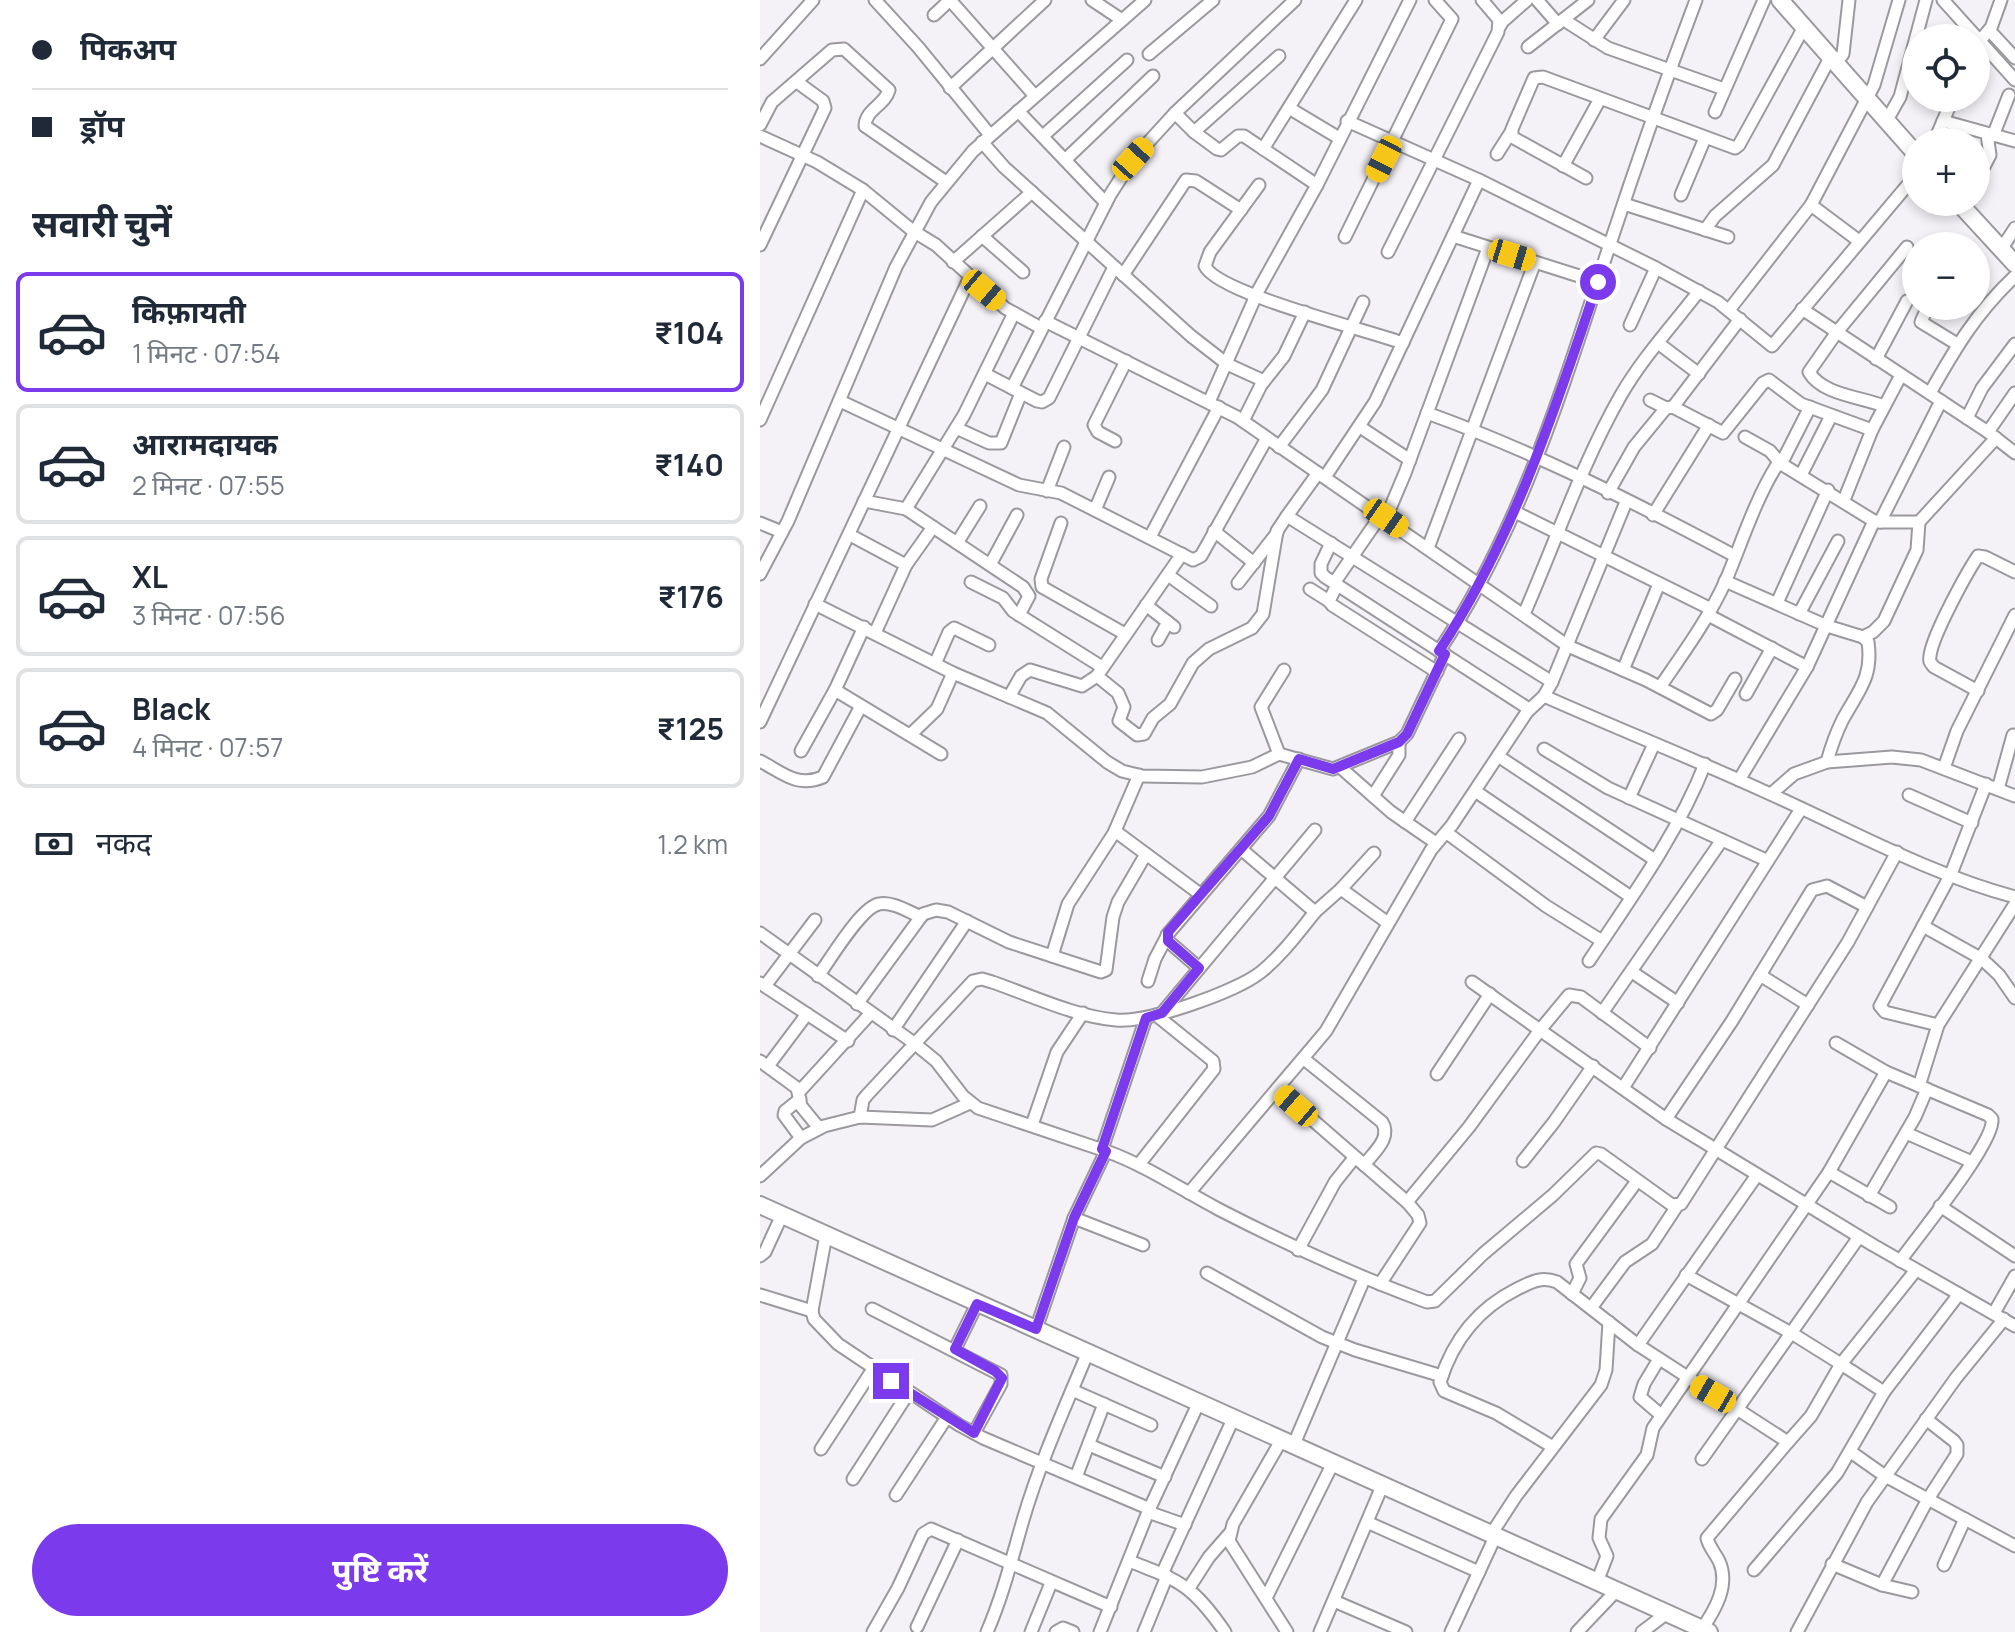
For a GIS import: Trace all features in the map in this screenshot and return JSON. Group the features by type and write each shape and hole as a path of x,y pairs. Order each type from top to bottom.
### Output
{"street":[{"path":"760,59 813,0"},
{"path":"875,0 908,36 986,139 1032,192 1191,336 1227,364 1264,381"},
{"path":"934,15 950,0 1035,96"},
{"path":"950,88 1045,0"},
{"path":"1092,0 1122,20"},
{"path":"760,574 782,532 913,231 946,182 986,139 1145,0"},
{"path":"1149,54 1213,0"},
{"path":"956,428 989,443 1001,443 1017,390 1043,325 1106,203 1133,159 1175,113 1295,0"},
{"path":"1263,149 1356,0"},
{"path":"1150,537 1214,405 1227,364 1256,295 1317,185 1410,0"},
{"path":"1345,237 1452,19 1435,0"},
{"path":"1482,0 1499,20 1500,26"},
{"path":"1388,252 1500,26 1527,0"},
{"path":"1537,0 1561,22 1594,40 1671,72 1724,89"},
{"path":"1528,47 1588,0"},
{"path":"1594,40 1624,0"},
{"path":"815,604 953,673 1047,713 1122,771 1139,775 1202,777 1252,767 1279,754 1326,768 1340,767 1399,742 1407,734 1437,672 1442,653 1515,512 1696,0"},
{"path":"1715,112 1764,0"},
{"path":"1780,0 1902,138"},
{"path":"1705,230 1715,216 1773,165 1834,59 1843,54 1849,0"},
{"path":"1729,310 1811,205 1868,98 1899,0"},
{"path":"1887,120 1900,97 1926,0"},
{"path":"1943,0 1963,24"},
{"path":"1990,28 2001,0"},
{"path":"1497,154 1511,132 1532,81 1538,76 1654,120 1737,147 1804,27"},
{"path":"1990,31 2015,58"},
{"path":"760,125 772,102 832,50 844,49 889,90 866,117 865,126 946,182"},
{"path":"1990,55 2015,79"},
{"path":"1194,132 1279,56"},
{"path":"1043,136 1127,60"},
{"path":"1065,160 1153,76"},
{"path":"760,245 825,108 823,101 797,82"},
{"path":"2009,95 1990,135 2015,141"},
{"path":"1563,166 1600,99"},
{"path":"1289,108 1339,138"},
{"path":"1018,111 1106,203"},
{"path":"1940,128 1947,112"},
{"path":"1175,113 1217,149 1221,150 1241,135 1317,185"},
{"path":"1347,121 1435,159 1656,268 1729,310 1772,346 1902,191"},
{"path":"1943,121 1966,128"},
{"path":"1511,132 1515,140 1586,178"},
{"path":"760,136 834,171 863,190 913,231 936,245 1014,313 1078,337 1243,421 1568,646 1660,687 1711,714 1717,710 1735,679"},
{"path":"1681,195 1705,138"},
{"path":"985,374 1037,401 1049,398 1078,337 1118,271 1186,180 1196,181 1241,210"},
{"path":"1238,583 1287,516 1360,427 1375,402 1479,180"},
{"path":"1259,185 1210,252 1205,266 1211,275 1256,295 1403,343"},
{"path":"760,420 863,190"},
{"path":"953,262 1032,192"},
{"path":"1624,204 1728,237"},
{"path":"1811,205 1859,241"},
{"path":"1973,216 2015,264"},
{"path":"2002,248 2015,228"},
{"path":"982,236 1023,272"},
{"path":"1453,236 1598,282"},
{"path":"1329,601 1352,557 1383,517 1410,460 1488,248"},
{"path":"1884,406 1836,391 1810,376 1810,370 1902,253"},
{"path":"1428,548 1535,262"},
{"path":"1630,325 1656,268"},
{"path":"1930,393 1957,344 1990,300 2015,276"},
{"path":"760,722 970,277"},
{"path":"1524,614 1581,479 1621,396 1699,291"},
{"path":"1279,447 1322,390 1363,302"},
{"path":"1802,309 2015,453"},
{"path":"1876,359 1902,310"},
{"path":"1243,421 1264,381 1280,363 1305,312"},
{"path":"906,509 956,428 1014,313"},
{"path":"1608,493 1638,442 1699,374 1740,319"},
{"path":"1922,320 1957,344"},
{"path":"1658,343 1699,374"},
{"path":"1967,418 1978,395 2015,344"},
{"path":"1115,441 1098,432 1094,425 1126,361"},
{"path":"1844,500 1872,430 1901,375"},
{"path":"1650,400 1721,433 1728,430 1767,380 1810,407 1872,430"},
{"path":"1863,637 1884,621 1917,550 1919,522 1992,435 2015,393"},
{"path":"840,401 1019,485 1061,493 1182,554 1198,559 1267,438"},
{"path":"1739,780 1807,667 1877,521 1941,401"},
{"path":"1660,687 1710,612 1774,469 1781,464 1810,407"},
{"path":"1427,413 1536,457 1735,556"},
{"path":"1801,475 1831,416"},
{"path":"1653,515 1709,425"},
{"path":"1360,427 1410,460"},
{"path":"1745,437 1770,451 1781,464 1877,521 1919,522"},
{"path":"1047,491 1064,447"},
{"path":"1095,510 1109,477"},
{"path":"1777,603 1828,490"},
{"path":"864,501 906,509 1027,590 1029,596 1019,615"},
{"path":"1189,1193 1326,1031 1436,843 1447,833 1529,709 1544,696 1568,646 1626,502"},
{"path":"957,543 980,506"},
{"path":"1515,512 1659,584 1807,667"},
{"path":"990,565 1017,515"},
{"path":"1287,516 1552,682"},
{"path":"760,523 782,532"},
{"path":"1061,523 1041,579 1042,587 1125,634"},
{"path":"801,751 906,565 933,527"},
{"path":"1214,531 1254,563"},
{"path":"971,582 1003,598 1019,615 1099,671 1123,701 1124,712 1120,722 1137,735 1144,734 1153,718 1170,704 1193,663 1209,649 1258,622 1263,614 1277,531"},
{"path":"850,535 906,565"},
{"path":"1799,614 1838,541"},
{"path":"1331,543 1321,573 1529,709"},
{"path":"1009,697 1021,676 1030,670 1082,686 1099,671 1182,554"},
{"path":"1978,691 1934,667 1930,663 1930,654 1948,611 1978,556 2015,572"},
{"path":"1168,575 1211,606"},
{"path":"1725,581 1827,626 1863,637 1868,642 1867,679 1839,728 1827,762"},
{"path":"1623,670 1659,584"},
{"path":"1310,589 1437,672"},
{"path":"1146,605 1171,624 1158,640"},
{"path":"1944,768 1957,731 2015,615"},
{"path":"935,664 949,632 954,628 989,645"},
{"path":"1746,694 1772,648"},
{"path":"1279,754 1261,707 1284,670"},
{"path":"910,735 937,709 953,673"},
{"path":"835,690 941,754"},
{"path":"1544,696 1705,764 1897,852 2015,897"},
{"path":"760,761 800,782 823,777 861,706"},
{"path":"1998,789 2013,735"},
{"path":"1405,822 1459,739"},
{"path":"1373,796 1399,755 1399,742"},
{"path":"1629,798 1654,744"},
{"path":"1544,749 1587,777 1766,860"},
{"path":"1498,756 1655,860"},
{"path":"1771,794 1794,774 1827,762 1906,757 1944,768 2015,796"},
{"path":"1148,981 1168,932 1269,816 1299,759"},
{"path":"1589,961 1679,820 1705,764"},
{"path":"1340,767 1405,822 1436,843"},
{"path":"1052,956 1068,904 1115,831 1139,775"},
{"path":"1938,1025 1885,1012 1880,1006 1951,874 1986,784"},
{"path":"1475,791 1631,897"},
{"path":"1909,795 1972,823"},
{"path":"1623,1088 1801,809"},
{"path":"1036,1329 1074,1218 1104,1150 1155,1015 1276,879 1315,830"},
{"path":"1115,831 1200,894"},
{"path":"1447,833 1546,906 1602,941"},
{"path":"1602,1013 1722,840"},
{"path":"1241,849 1315,912"},
{"path":"1591,1308 1625,1262 1652,1244 1681,1204 1848,942 1897,852"},
{"path":"860,1117 863,1100 977,979 1083,1013 1115,1020 1155,1015 1226,991 1253,978 1374,853"},
{"path":"857,1004 921,917 930,910 948,912 1009,942 1101,972 1106,970 1118,902 1146,854"},
{"path":"1666,1119 1812,890 1827,886 1867,907"},
{"path":"1341,889 1388,923"},
{"path":"818,976 864,914 875,905 889,904 921,917"},
{"path":"1869,1196 1906,1133 1923,1087 1926,1055 1938,1025 2015,904"},
{"path":"815,920 762,984 848,1041"},
{"path":"893,1030 967,921"},
{"path":"1923,926 1982,959 1999,975 2015,998"},
{"path":"760,933 914,1043 936,1061 970,1103 978,1108 1140,1163 1189,1193 1298,1250 1427,1302 1435,1301 1596,1153 1677,1206"},
{"path":"1166,938 1199,968"},
{"path":"1632,972 1678,1003"},
{"path":"1760,975 1808,1005"},
{"path":"1472,982 1666,1119 1805,1205 2015,1326"},
{"path":"1437,1074 1490,994"},
{"path":"1407,1202 1469,1127 1540,1030 1572,994 1581,997 1650,1048"},
{"path":"1032,1125 1062,1040 1083,1013"},
{"path":"807,1014 764,1064 797,1088 801,1106 819,1128"},
{"path":"801,1138 784,1115 785,1111 870,1014"},
{"path":"1140,1163 1214,1069 1213,1061 1155,1015"},
{"path":"1836,1043 1886,1072 1992,1119 1991,1131 1972,1162 1900,1261"},
{"path":"1298,1250 1335,1182 1386,1136 1382,1122 1304,1059"},
{"path":"1523,1161 1593,1066"},
{"path":"1597,1582 1607,1556 1599,1538 1601,1519 1647,1455 1649,1435 1661,1415 1740,1305 1829,1172 1886,1072"},
{"path":"1277,1089 1418,1215 1418,1229 1380,1284"},
{"path":"760,1176 801,1138 819,1128 860,1117 932,1120 970,1103"},
{"path":"1906,1133 1972,1162"},
{"path":"1829,1172 1890,1207"},
{"path":"1638,1345 1757,1175"},
{"path":"1572,1294 1580,1278 1576,1264 1637,1181"},
{"path":"760,1205 1334,1461 1705,1631 1718,1602 1723,1580 1719,1561 1707,1538 1811,1416 1841,1364 1916,1270"},
{"path":"1940,1206 2015,1256"},
{"path":"760,1256 765,1252 782,1215"},
{"path":"1074,1218 1143,1245"},
{"path":"826,1235 812,1311 820,1327 873,1369 974,1433 1185,1525"},
{"path":"1702,1459 1859,1237"},
{"path":"1207,1273 1338,1343 1442,1376"},
{"path":"1686,1275 1793,1334 1884,1392"},
{"path":"1797,1632 1851,1528 1999,1316 2015,1276"},
{"path":"1189,1588 1230,1532 1288,1442 1338,1343 1364,1279"},
{"path":"1553,1447 1496,1413 1444,1391 1440,1382 1465,1330 1476,1316 1496,1299 1541,1279 1557,1282 1638,1345 1788,1442"},
{"path":"1754,1570 1837,1473 1884,1392 1959,1294"},
{"path":"760,1295 812,1311"},
{"path":"955,1349 977,1304"},
{"path":"872,1309 955,1349 1002,1378 974,1433"},
{"path":"1451,1632 1494,1534 1553,1447 1601,1385 1606,1370 1609,1322"},
{"path":"987,1632 1012,1566 1023,1520 1043,1462 1088,1352"},
{"path":"1659,1359 1640,1397 1661,1415"},
{"path":"821,1449 873,1369"},
{"path":"1072,1390 1151,1425"},
{"path":"853,1479 909,1392"},
{"path":"1100,1632 1149,1510 1199,1402"},
{"path":"1076,1477 1104,1404"},
{"path":"896,1495 947,1417"},
{"path":"1144,1632 1185,1525 1234,1417"},
{"path":"1882,1585 1958,1449 1954,1441 1926,1419"},
{"path":"1089,1445 1165,1477"},
{"path":"1851,1452 1885,1476 2015,1546"},
{"path":"1266,1598 1334,1461"},
{"path":"1320,1632 1383,1484"},
{"path":"1944,1565 1965,1519"},
{"path":"1369,1523 1479,1572"},
{"path":"873,1632 927,1530 935,1530 1111,1607"},
{"path":"1230,1532 1233,1552 1287,1632"},
{"path":"917,1627 958,1540"},
{"path":"1129,1561 1189,1588 1204,1602 1225,1632"},
{"path":"1832,1564 1882,1585 1912,1592"},
{"path":"1031,1632 1051,1583"},
{"path":"1577,1632 1616,1591"},
{"path":"1334,1601 1406,1632"},
{"path":"1642,1632 1667,1613"},
{"path":"1056,1632 1063,1628 1073,1632"}],"route":[{"path":"891,1381 974,1433 1002,1378 955,1349 977,1304 1036,1329 1074,1218 1106,1151 1102,1149 1146,1018 1162,1013 1199,968 1168,941 1168,932 1269,816 1299,759 1333,769 1390,747 1407,734 1445,654 1439,651 1480,584 1515,512 1575,353 1598,282"}]}
